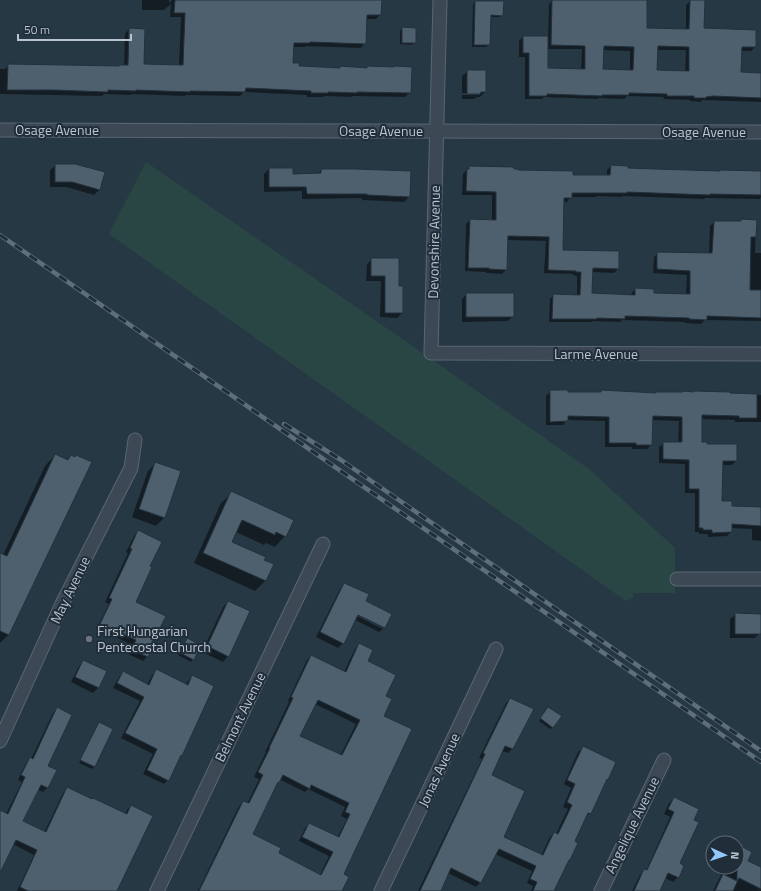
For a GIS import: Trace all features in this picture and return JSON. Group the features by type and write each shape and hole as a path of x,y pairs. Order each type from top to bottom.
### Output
{"street":[{"name":"Devonshire Avenue","path":"432,353 440,0"},
{"name":"Osage Avenue","path":"0,130 761,132"},
{"name":"Larme Avenue","path":"432,353 761,354"},
{"name":"May Avenue","path":"0,741 62,604 131,468 135,440"},
{"name":"Belmont Avenue","path":"157,891 323,544"},
{"path":"677,579 761,578"},
{"name":"Jonas Avenue","path":"381,891 496,649"},
{"name":"Angelique Avenue","path":"601,891 664,760"}],"green space":[{"path":"146,162 589,469 675,548 675,593 633,593 633,598 626,601 109,234"}],"building":[{"path":"175,0 382,0 381,15 367,15 366,44 310,42 294,43 293,63 299,63 299,66 340,68 340,66 367,68 367,66 412,67 411,93 311,93 311,91 246,88 245,92 7,90 8,64 128,65 129,28 145,29 144,64 183,65 185,13 174,13"},
{"path":"552,0 647,0 647,28 689,29 690,0 705,0 704,28 756,30 756,47 742,47 741,72 761,73 761,98 713,96 706,98 694,98 694,96 667,96 667,94 629,93 629,95 602,96 547,94 547,96 529,96 529,53 523,53 523,36 548,36 548,68 585,69 585,46 551,45","holes":["604,46 634,47 633,70 603,69","658,46 689,47 689,71 657,70"]},
{"path":"475,1 504,1 503,16 491,15 490,45 474,45"},
{"path":"402,27 416,28 416,43 402,43"},
{"path":"467,70 486,70 486,92 481,92 480,94 467,94"},
{"path":"55,164 75,164 105,172 100,190 72,182 55,182"},
{"path":"611,165 628,166 628,168 761,171 761,195 627,192 572,193 572,198 564,198 563,250 619,251 619,269 593,268 592,293 635,295 635,288 654,289 654,293 690,294 690,271 657,269 657,252 712,253 714,221 741,221 741,219 757,220 756,237 751,237 750,290 761,290 761,318 707,316 707,320 625,316 625,319 552,319 553,294 580,295 581,272 548,270 549,237 508,236 507,270 468,268 470,219 496,220 496,192 466,191 467,169 469,169 469,166 514,167 514,169 518,170 573,171 573,175 610,175"},
{"path":"269,168 293,168 293,174 321,173 321,169 411,171 410,197 367,194 307,194 306,187 269,187"},
{"path":"371,258 399,258 399,286 403,286 403,313 385,313 385,276 371,276"},
{"path":"466,293 514,293 514,317 466,317"},
{"path":"550,390 568,390 568,392 601,392 601,390 656,393 694,391 757,394 757,418 702,415 702,442 707,442 707,444 737,444 737,461 723,461 722,501 732,501 732,506 761,507 761,526 732,524 732,532 712,533 712,530 703,530 703,528 699,528 699,489 689,489 689,460 663,459 663,442 682,442 682,417 653,416 652,445 636,445 636,443 609,443 609,417 568,416 568,421 550,422"},
{"path":"55,454 68,460 71,455 75,457 76,455 92,462 9,635 0,631 0,553 7,556"},
{"path":"155,462 181,471 165,518 139,509"},
{"path":"231,491 294,520 286,537 276,532 275,535 242,520 232,542 266,557 264,560 274,564 266,581 203,553"},
{"path":"138,530 162,542 150,566 152,567 136,602 166,616 158,632 160,633 148,657 131,650 136,640 100,624 112,599 109,598 132,549 130,548"},
{"path":"344,583 369,594 366,601 392,614 385,628 358,615 344,644 320,632"},
{"path":"228,601 250,611 229,657 207,646"},
{"path":"735,613 761,614 761,634 735,634"},
{"path":"187,638 201,645 194,660 180,653"},
{"path":"359,643 373,650 368,661 396,675 386,696 392,699 384,716 412,729 344,874 349,877 342,891 199,891 243,801 249,803 263,775 258,772 293,698 291,697 311,655 346,672","holes":["318,700 360,720 342,755 300,736","283,775 310,789 311,785 349,803 345,812 350,814 339,837 309,823 302,837 333,852 321,875 279,853 281,848 253,834 278,782 279,783"]},
{"path":"83,660 107,671 99,688 75,677"},
{"path":"156,669 188,685 192,675 214,686 169,781 147,770 157,749 125,733 144,697 117,683 123,671 149,685"},
{"path":"510,698 534,709 513,749 505,746 492,775 525,791 504,837 543,855 554,832 558,834 572,805 567,802 575,784 567,780 583,746 616,762 608,780 607,779 591,814 588,813 575,841 578,843 554,891 533,891 537,882 530,879 536,866 499,849 481,883 451,868 441,891 420,891 485,754 483,753"},
{"path":"57,707 72,715 48,766 57,770 48,788 41,785 23,821 46,832 67,787 127,814 131,805 153,816 117,891 28,891 20,887 37,850 16,840 0,873 0,810 8,814 25,777 21,775 30,757 33,759"},
{"path":"548,707 562,716 553,728 540,718"},
{"path":"99,722 113,729 95,767 80,760"},
{"path":"674,797 699,809 694,820 699,822 680,863 684,866 679,878 668,873 660,891 634,891 644,869 647,870 674,812 668,809"},
{"path":"745,848 752,852 748,861 761,867 761,889 739,878 733,891 715,891 723,875 737,881 737,875 745,875"}],"railway":[{"path":"0,235 761,762"},
{"path":"284,424 341,460 761,751"}],"place":[{"name":"First Hungarian Pentecostal Church","path":"89,639"}]}
